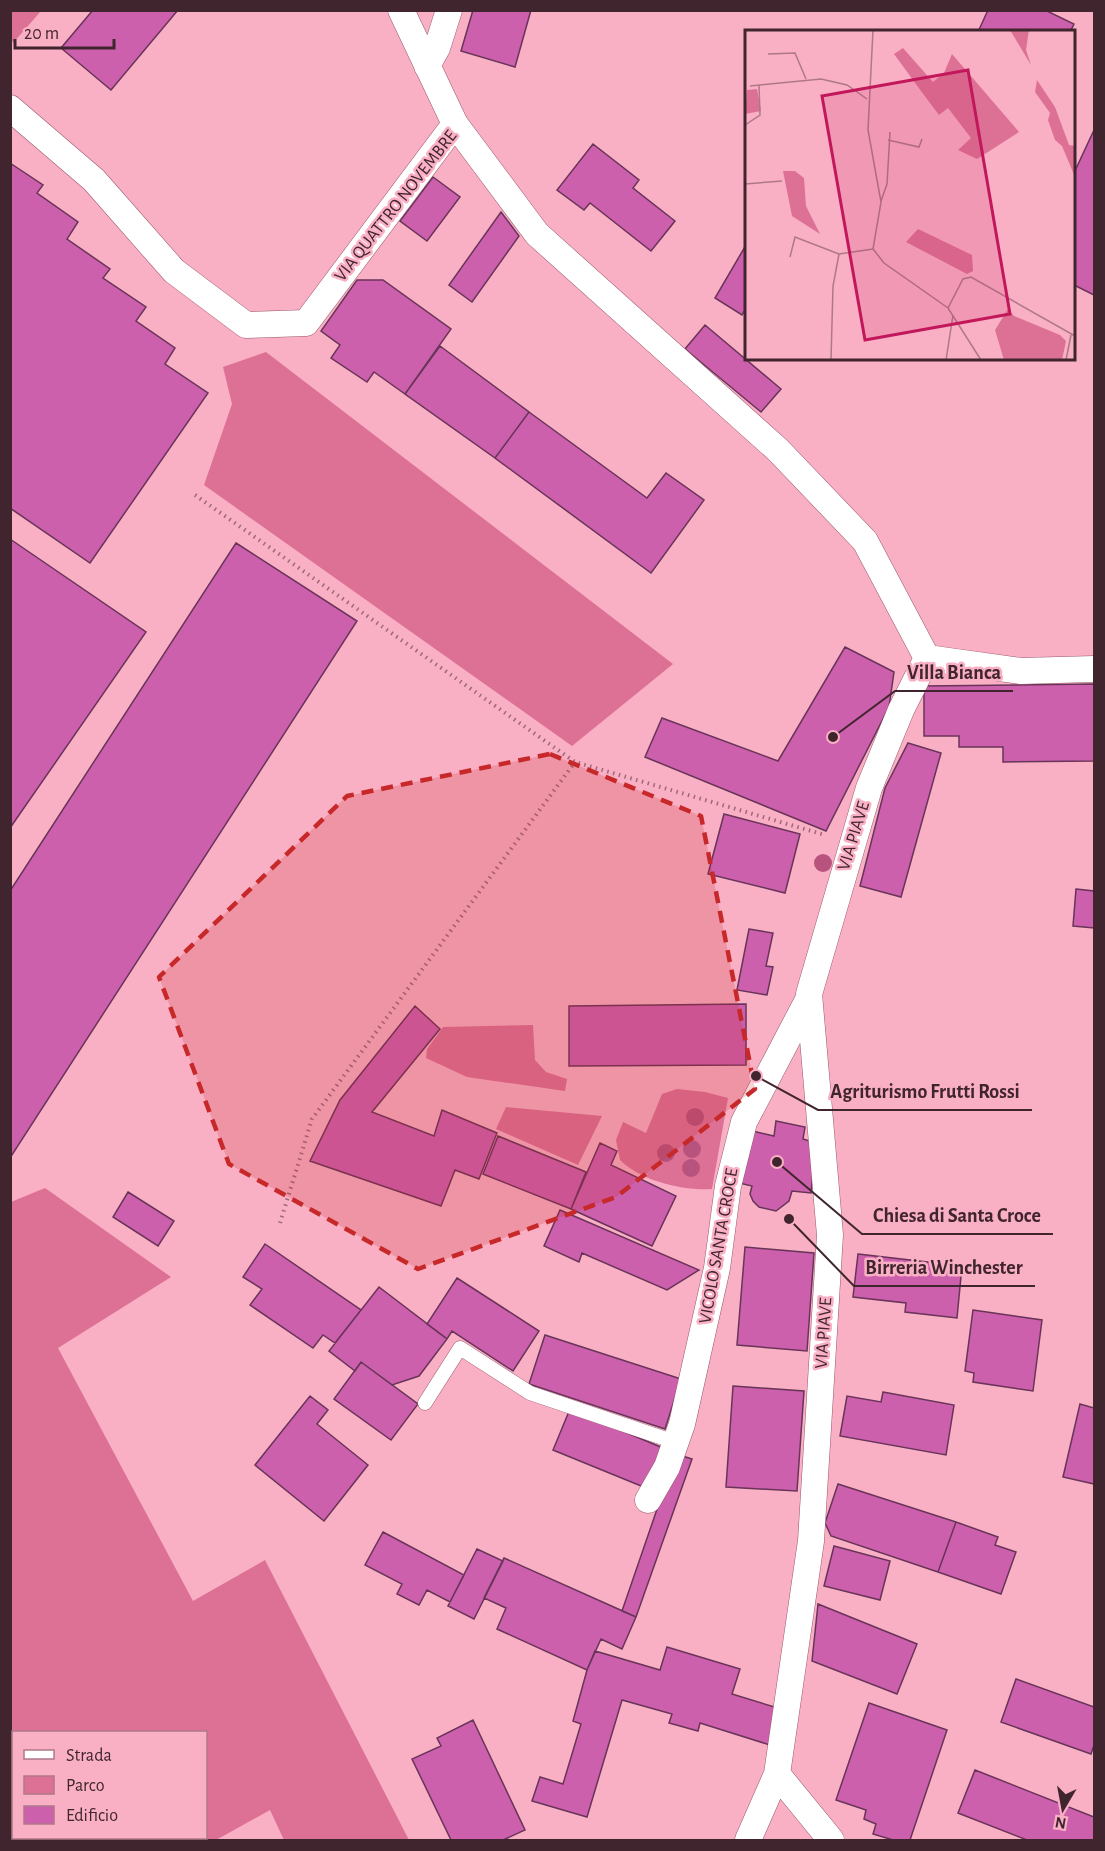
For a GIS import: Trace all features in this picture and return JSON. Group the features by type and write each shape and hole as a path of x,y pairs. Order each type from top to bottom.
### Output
{"street":[{"path":"401,10 455,124"},
{"path":"427,66 437,48 449,10"},
{"name":"VIA QUATTRO NOVEMBRE","path":"10,108 94,180 174,272 246,325 306,323 455,124 537,234 778,450 865,541 927,658"},
{"path":"927,658 1021,671 1095,669"},
{"name":"VIA PIAVE","path":"748,1840 777,1774 811,1541 830,1235 809,998 869,788 901,710 927,658"},
{"name":"VICOLO SANTA CROCE","path":"648,1500 667,1467 700,1348 717,1268 728,1186 744,1122 809,998"},
{"path":"777,1774 831,1840"}],"lane":[{"path":"425,1403 460,1348 530,1393 675,1442"}],"path":[{"path":"195,495 574,762 852,843"},
{"path":"280,1223 312,1119 574,762"}],"highlighted area":[{"path":"550,754 701,816 755,1089 616,1197 418,1269 229,1164 159,977 347,796"}],"green space":[{"path":"11,10 41,11 13,43 11,38"},
{"path":"266,352 673,664 572,746 204,485 232,404 223,367"},
{"path":"533,1025 535,1060 546,1072 567,1079 565,1091 467,1077 426,1058 427,1049 443,1027"},
{"path":"677,1089 705,1092 728,1098 712,1189 688,1188 663,1183 639,1174 620,1160 616,1140 623,1122 646,1133 662,1094"},
{"path":"506,1107 602,1116 578,1165 496,1129"},
{"path":"45,1188 171,1277 58,1348 193,1601 265,1560 409,1840 284,1840 270,1810 216,1840 11,1840 11,1202"}],"building":[{"path":"93,10 178,10 111,90 61,48"},
{"path":"473,10 531,10 515,67 461,51"},
{"path":"988,10 1045,10 1074,24 1071,30 979,30"},
{"path":"1094,130 1094,295 1075,286 1075,171"},
{"path":"593,144 639,180 633,188 675,221 651,251 590,203 584,210 557,190"},
{"path":"10,163 43,185 37,193 78,222 67,239 110,269 103,278 146,307 136,321 175,348 165,364 208,393 90,563 10,508"},
{"path":"433,177 460,197 427,241 400,221"},
{"path":"501,212 519,236 472,302 449,285"},
{"path":"745,247 745,310 742,315 715,298"},
{"path":"357,280 383,280 451,329 405,394 374,372 367,382 331,358 340,345 321,331"},
{"path":"705,325 781,389 761,412 685,349"},
{"path":"440,346 529,412 495,458 405,394"},
{"path":"529,412 647,498 666,473 704,500 651,573 495,458"},
{"path":"10,539 146,632 10,828"},
{"path":"236,543 357,621 10,1158 10,891"},
{"path":"845,647 894,672 889,707 826,831 645,757 662,718 778,761"},
{"path":"1094,684 1094,761 1003,762 1003,747 959,747 959,736 924,736 924,686"},
{"path":"908,743 941,753 901,897 860,886 885,788"},
{"path":"724,814 800,834 785,893 708,874"},
{"path":"1076,889 1094,891 1094,928 1073,926"},
{"path":"749,929 773,933 766,966 773,967 767,995 737,990"},
{"path":"746,1004 746,1065 569,1066 569,1006"},
{"path":"415,1006 440,1029 372,1112 434,1136 442,1110 497,1133 479,1179 455,1170 441,1206 310,1161 340,1100"},
{"path":"776,1121 805,1127 803,1139 816,1143 811,1193 792,1191 789,1201 776,1211 759,1207 753,1201 750,1194 752,1186 735,1182 748,1130 774,1136"},
{"path":"498,1136 586,1172 571,1209 483,1174"},
{"path":"600,1143 617,1151 611,1165 676,1196 652,1246 571,1209"},
{"path":"128,1192 174,1221 158,1246 113,1217"},
{"path":"560,1210 699,1270 667,1290 582,1253 579,1262 544,1246"},
{"path":"265,1244 361,1310 335,1343 323,1335 313,1348 250,1305 262,1289 243,1277"},
{"path":"745,1247 814,1253 807,1351 737,1345"},
{"path":"858,1254 962,1266 957,1318 905,1312 906,1303 853,1297"},
{"path":"457,1278 539,1331 513,1371 452,1331 447,1339 427,1324"},
{"path":"379,1287 447,1339 419,1376 392,1385 361,1362 355,1371 329,1351"},
{"path":"973,1310 1042,1320 1033,1391 973,1382 974,1373 965,1371"},
{"path":"545,1335 681,1379 665,1429 529,1384"},
{"path":"361,1362 418,1404 391,1440 334,1399"},
{"path":"733,1386 804,1391 797,1491 726,1487"},
{"path":"883,1392 954,1405 946,1455 840,1436 847,1396 881,1402"},
{"path":"310,1396 328,1410 317,1424 368,1465 324,1521 255,1465"},
{"path":"1080,1404 1094,1408 1094,1484 1063,1477"},
{"path":"570,1409 663,1448 646,1488 553,1450"},
{"path":"676,1454 692,1459 636,1617 622,1611"},
{"path":"838,1484 956,1522 938,1572 831,1536 825,1523"},
{"path":"956,1522 998,1537 995,1545 1016,1552 1001,1594 938,1572"},
{"path":"383,1532 464,1575 450,1602 427,1590 419,1605 397,1594 402,1584 365,1565"},
{"path":"834,1546 890,1561 880,1600 824,1586"},
{"path":"477,1549 503,1561 474,1619 448,1606"},
{"path":"504,1558 636,1617 622,1649 601,1639 587,1670 497,1629 506,1608 484,1598"},
{"path":"818,1604 917,1644 897,1694 812,1661"},
{"path":"667,1647 740,1669 732,1694 781,1709 770,1745 700,1723 698,1731 669,1723 672,1714 622,1700 587,1817 532,1801 540,1777 563,1784 581,1724 573,1721 587,1670 595,1651 660,1670"},
{"path":"1016,1679 1094,1707 1094,1745 1091,1754 1001,1722"},
{"path":"869,1703 947,1730 910,1840 893,1840 873,1834 876,1824 864,1819 866,1810 836,1800"},
{"path":"473,1720 525,1830 503,1840 451,1840 412,1759 441,1746 437,1738"},
{"path":"975,1770 1094,1817 1094,1840 1027,1840 958,1813"}],"place":[{"name":"Villa Bianca","path":"833,737"},
{"name":"Agriturismo Frutti Rossi","path":"756,1076"},
{"name":"Chiesa di Santa Croce","path":"777,1162"},
{"name":"Birreria Winchester","path":"789,1219"}]}
